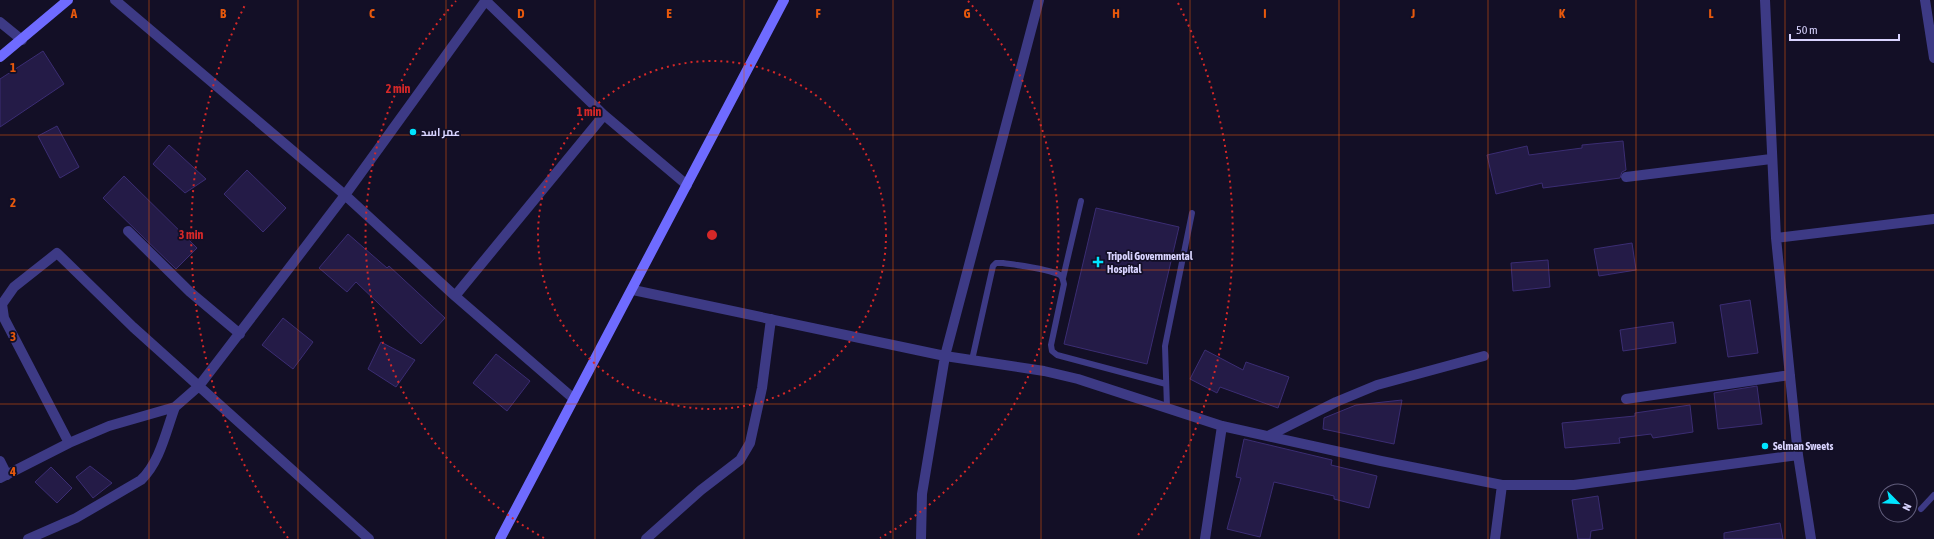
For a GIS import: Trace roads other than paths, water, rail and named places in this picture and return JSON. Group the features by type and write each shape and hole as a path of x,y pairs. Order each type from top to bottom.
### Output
{"main road":[{"path":"0,57 68,0"},
{"path":"500,539 633,290 784,0"}],"street":[{"path":"115,0 345,195 455,296 574,399"},
{"path":"0,462 4,477 69,443 109,426 175,407 200,386 345,195 486,0 604,115 687,185"},
{"path":"921,539 922,494 945,356 1039,0"},
{"path":"1764,0 1776,238 1798,455 1811,539"},
{"path":"1925,0 1934,58"},
{"path":"0,22 22,40"},
{"path":"455,296 604,115"},
{"path":"1626,177 1771,159"},
{"path":"1776,238 1934,219"},
{"path":"128,231 190,292 240,334"},
{"path":"69,443 4,318 2,304 14,287 57,254 133,327 369,539"},
{"path":"633,290 945,356 1044,371 1078,379 1222,426 1270,435 1381,461 1502,485 1574,485 1798,455"},
{"path":"646,539 701,490 740,460 750,443 762,388 771,319"},
{"path":"1270,435 1336,402 1377,385 1484,356"},
{"path":"1626,399 1790,375"},
{"path":"28,539 76,518 141,480 150,471 157,457 175,407"},
{"path":"1205,539 1222,426"},
{"path":"1495,539 1502,485"}],"lane":[{"path":"1081,201 1063,278 1064,284 1051,345 1052,351 1057,355 1166,384"},
{"path":"1167,407 1165,346 1192,212"},
{"path":"972,360 993,266 1003,263 1022,266 1060,275 1063,278"},
{"path":"1921,509 1934,495"}],"place":[{"name":"عمر اسد","path":"413,132"},
{"name":"Tripoli Governmental Hospital","path":"1098,262"},
{"name":"Selman Sweets","path":"1765,446"}]}
